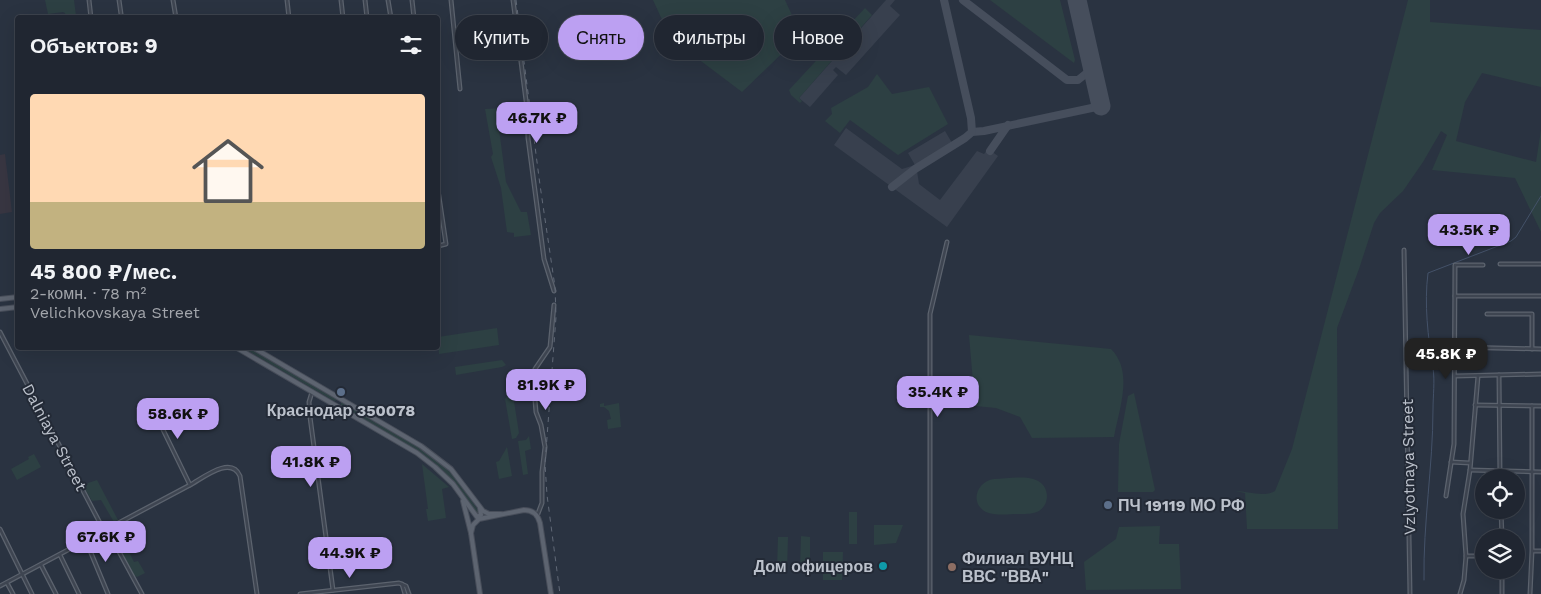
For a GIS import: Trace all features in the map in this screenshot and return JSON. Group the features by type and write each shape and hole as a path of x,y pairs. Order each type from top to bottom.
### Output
{"main road":[{"path":"0,299 15,297"},
{"path":"0,310 15,308"},
{"path":"240,350 425,459 441,472 461,494 477,517 481,515 480,508"},
{"path":"257,350 412,441 444,463 487,514 501,514"},
{"path":"330,402 337,402 336,396"},
{"path":"342,409 339,404 344,401"},
{"path":"461,494 471,533 480,594"},
{"path":"471,533 474,523 479,519 526,510 533,512 537,516 542,531 551,594"}],"street":[{"path":"89,0 91,15"},
{"path":"119,0 121,14"},
{"path":"173,0 176,15"},
{"path":"287,0 289,15"},
{"path":"341,0 343,15"},
{"path":"365,0 367,15"},
{"path":"388,0 390,15"},
{"path":"412,0 414,15"},
{"path":"451,0 460,89"},
{"path":"513,0 527,108 528,138 544,259 554,292"},
{"path":"440,216 446,244 440,246"},
{"path":"930,594 929,327 932,303 947,242"},
{"name":"Vzlyotnaya Street","path":"1404,250 1410,594"},
{"path":"1500,264 1541,264"},
{"path":"1446,496 1454,444 1455,265 1483,265"},
{"path":"1455,296 1541,296"},
{"path":"537,516 542,503 542,472 545,447 541,425 536,412 533,376 535,369 550,347 554,305"},
{"path":"1487,314 1532,314 1532,349"},
{"name":"Dalniaya Street","path":"0,332 101,525 142,594"},
{"path":"1455,347 1541,349"},
{"path":"1454,376 1541,374"},
{"path":"1499,375 1500,469"},
{"path":"1460,594 1464,580 1466,556 1463,514 1470,470 1478,376"},
{"path":"312,392 308,402 333,590"},
{"path":"150,403 190,485"},
{"path":"1475,405 1541,406"},
{"path":"1530,594 1532,552 1532,406"},
{"path":"1451,462 1470,464"},
{"path":"0,586 190,485 224,468 233,468 239,473 256,594"},
{"path":"1470,470 1475,470"},
{"path":"1525,472 1541,472"},
{"path":"0,529 24,574 32,594"},
{"path":"86,541 108,594"},
{"path":"1532,552 1541,551"},
{"path":"60,555 79,594"},
{"path":"1466,556 1475,556"},
{"path":"41,565 56,594"},
{"path":"1502,579 1502,594"},
{"path":"7,583 13,594"},
{"path":"401,583 404,594"},
{"path":"300,594 401,583 406,586 408,594"}],"shaded area":[{"path":"45,0 74,0 76,15 66,15 63,12 48,14"},
{"path":"653,0 785,0 792,15 774,15 775,60 742,92 700,60 764,60 764,15 660,15"},
{"path":"886,0 895,0 890,6 900,15 862,57 862,27"},
{"path":"990,0 1060,0 1075,60 1074,63"},
{"path":"1408,0 1430,0 1430,22 1541,30 1541,87 1482,73 1465,102 1456,141 1536,162 1541,130 1541,232 1515,178 1432,170 1447,135 1441,131 1403,191 1380,213 1374,223 1337,328 1338,529 1247,529 1245,493 1235,491 1266,494 1275,491 1292,449"},
{"path":"865,8 872,15 862,26 862,15 859,15"},
{"path":"817,60 832,60 799,98 802,101 800,103 791,95 789,90"},
{"path":"833,60 860,60 846,75 836,67 833,70 838,75 810,107 799,98"},
{"path":"877,74 892,94 929,87 948,124 898,155 850,120 840,133 825,121 832,114 831,108 868,87"},
{"path":"506,108 500,113 501,122 507,127 499,129 506,182 521,212 527,212 531,235 514,237 514,233 507,232 501,188 491,157 493,154 485,109"},
{"path":"846,128 902,169 915,165 908,153 945,131 955,148 917,171 919,184 940,200 977,151 984,154 988,149 998,156 947,227 834,145"},
{"path":"5,154 12,212 0,214 0,155"},
{"path":"497,328 499,345 439,354 440,337"},
{"path":"969,335 1111,349 1118,358 1123,380 1123,391 1114,437 1032,438 1020,417 996,408 975,406"},
{"path":"246,350 254,350 336,398 337,400 334,401"},
{"path":"502,360 506,365 502,367 456,375 455,367"},
{"path":"512,389 519,433 516,438 512,439 505,399"},
{"path":"1134,393 1155,490 1153,492 1118,492 1119,444 1128,396"},
{"path":"341,402 396,432 434,458 455,478 480,513 477,515 450,478 429,459 341,405"},
{"path":"604,403 604,406 619,403 621,427 608,429 607,420 611,419 609,411 604,407 600,407 600,404"},
{"path":"529,436 531,449 525,451 528,474 523,475 518,441 526,440"},
{"path":"507,447 512,476 499,479 496,462 499,461"},
{"path":"34,454 41,467 17,480 11,469"},
{"path":"422,464 449,487 442,489 446,518 428,521"},
{"path":"1021,477 1040,482 1047,494 1043,508 1030,514 986,512 978,503 977,493 983,484 994,479"},
{"path":"97,480 118,520 114,522 101,500 92,501 85,489 88,483"},
{"path":"849,512 857,512 857,544 849,544"},
{"path":"874,525 903,525 896,543 874,545"},
{"path":"1160,526 1159,544 1179,544 1181,589 1086,590 1084,562 1116,539 1119,527"},
{"path":"120,531 134,562 138,561 145,573 137,577 134,575 115,540 114,536"},
{"path":"801,536 810,537 810,569 800,569"},
{"path":"778,537 788,537 787,569 777,569"},
{"path":"823,552 843,552 842,580 823,580"}],"waterway":[{"path":"1424,580 1434,383 1427,320 1428,273 1511,241 1516,237 1541,196"}],"taxiway":[{"path":"892,187 915,169 972,132 971,118 944,0"},
{"path":"963,0 1067,80 1078,80 1093,68"},
{"path":"972,132 1101,106"},
{"path":"990,151 1008,125"}],"runway":[{"path":"1077,0 1101,106"}],"railway":[{"path":"516,0 555,287 556,317 545,464 547,495 560,594"}],"place":[{"name":"Краснодар 350078","path":"341,392"},
{"name":"ПЧ 19119 МО РФ","path":"1108,505"},
{"name":"Дом офицеров","path":"883,566"},
{"name":"Филиал ВУНЦ ВВС \"ВВА\"","path":"952,567"}]}
